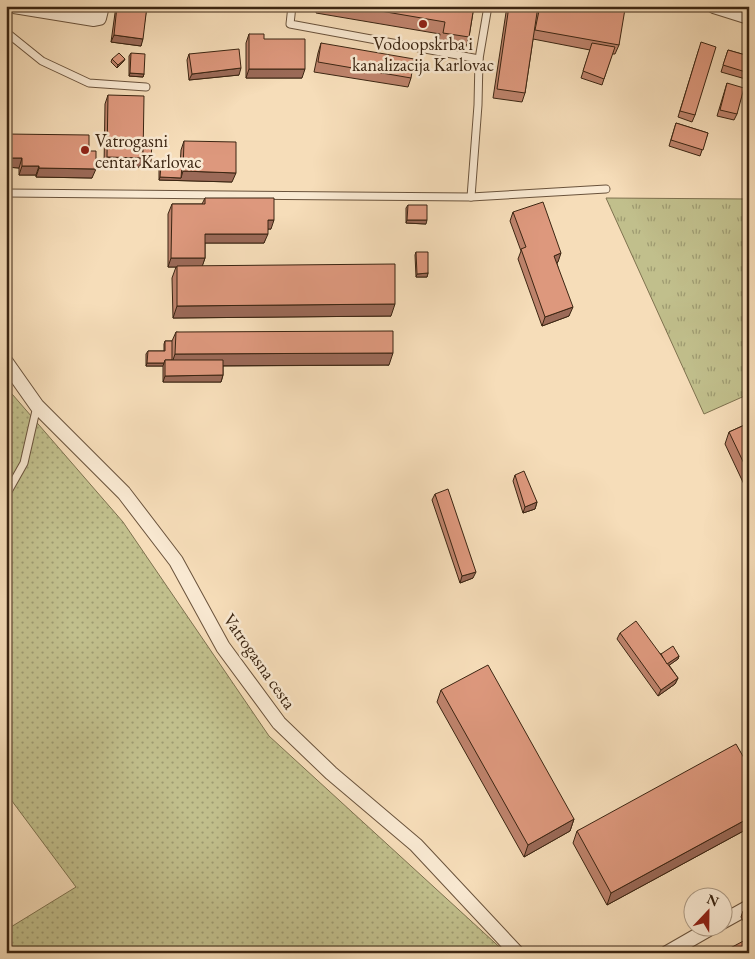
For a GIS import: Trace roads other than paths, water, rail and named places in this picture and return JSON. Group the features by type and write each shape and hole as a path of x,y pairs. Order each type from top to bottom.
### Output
{"street":[{"path":"14,6 94,20 99,18 102,6"},
{"path":"714,6 749,17"},
{"name":"Vatrogasna cesta","path":"6,362 37,406 130,500 176,561 224,647 279,723 331,773 416,845 517,953"},
{"path":"732,916 749,907"},
{"path":"667,953 697,936"}],"lane":[{"path":"292,6 290,24 479,59"},
{"path":"471,197 478,105 479,59 488,6"},
{"path":"6,32 42,61 89,83 146,87"},
{"path":"6,193 471,197 606,189"},
{"path":"6,495 24,463 37,406"}],"place":[{"name":"Vodoopskrba i kanalizacija Karlovac","path":"423,24"},
{"name":"Vatrogasni centar Karlovac","path":"85,150"}]}
